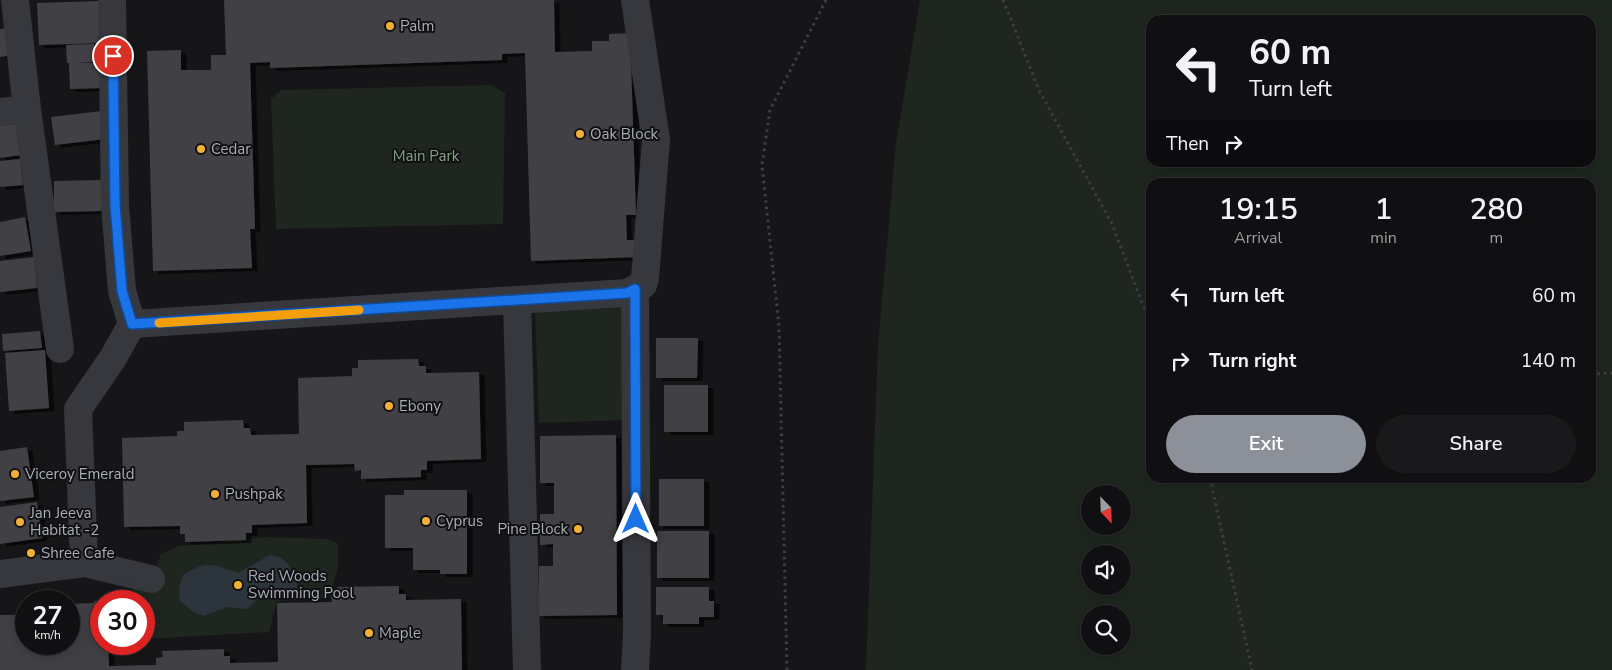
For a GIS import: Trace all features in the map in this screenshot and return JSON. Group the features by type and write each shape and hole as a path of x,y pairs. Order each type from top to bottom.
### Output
{"street":[{"path":"15,0 27,109 60,349"},
{"path":"84,562 78,409 114,358 132,324 122,291 115,205 112,0"},
{"path":"132,324 627,293 643,285 656,140 635,0"},
{"path":"0,112 27,109"},
{"path":"635,289 637,634 635,670"},
{"path":"517,300 527,670"},
{"path":"0,574 84,562 151,579"}],"path":[{"path":"787,670 779,327 762,165 770,110 826,0"},
{"path":"1003,0 1039,90 1112,224 1146,313"},
{"path":"1596,374 1612,373"},
{"path":"1211,483 1252,670"}],"green space":[{"path":"920,0 1612,0 1612,670 866,670 878,346 896,143"},
{"name":"Main Park","path":"491,85 505,93 503,224 276,229 271,99 282,90"},
{"path":"622,308 626,420 539,423 535,312"},
{"path":"265,537 328,539 337,543 337,571 327,598 277,601 269,632 155,638 155,590 131,590 155,570 161,554 179,546"}],"shaded area":[{"name":"Red Woods Swimming Pool","path":"270,555 282,559 291,568 296,582 297,595 288,598 276,596 271,600 260,596 247,609 228,607 203,616 194,612 180,601 179,588 183,575 191,570 210,565 238,573"}],"building":[{"path":"224,0 554,0 555,52 592,51 592,41 609,41 609,34 630,33 636,215 626,215 627,240 636,240 637,257 531,261 525,53 502,54 502,60 270,68 270,62 250,63 255,229 250,229 252,268 153,271 147,51 181,50 181,70 211,70 211,55 226,55"},
{"path":"101,1 103,43 39,45 37,3"},
{"path":"10,28 14,55 0,57 0,29"},
{"path":"94,44 95,62 74,63 102,63 102,88 70,89 66,45"},
{"path":"102,111 105,139 55,145 51,117"},
{"path":"17,124 21,155 0,158 0,126"},
{"path":"20,159 23,185 0,187 0,161"},
{"path":"102,180 102,211 54,212 54,181"},
{"path":"25,217 31,251 0,256 0,222"},
{"path":"34,257 37,288 0,292 0,261"},
{"path":"40,331 42,348 3,351 2,334"},
{"path":"656,338 698,338 697,378 656,378"},
{"path":"45,350 49,408 9,411 5,353"},
{"path":"418,359 419,366 426,366 426,373 479,372 481,459 427,461 427,470 421,470 421,477 361,479 361,470 355,471 354,464 306,465 307,523 252,525 252,533 246,533 246,540 185,542 185,534 180,534 180,526 124,527 122,438 177,436 177,431 184,431 184,422 243,420 244,428 250,428 251,435 299,434 298,378 352,376 352,368 358,368 358,360"},
{"path":"664,385 708,385 708,432 664,432"},
{"name":"Pine Block","path":"616,435 617,615 539,616 539,566 553,566 553,544 540,545 540,514 554,514 554,483 540,483 540,436"},
{"name":"Viceroy Emerald","path":"27,447 34,497 0,501 0,451"},
{"path":"659,479 704,479 704,526 659,526"},
{"name":"Cyprus","path":"404,490 467,490 467,574 440,574 440,570 413,570 413,548 385,548 385,495 404,495"},
{"name":"Jan Jeeva Habitat -2","path":"37,502 42,538 0,544 0,507"},
{"path":"657,531 709,531 709,578 657,578"},
{"name":"Maple","path":"399,586 399,594 406,594 406,600 461,599 462,670 0,670 0,615 15,615 15,655 80,655 80,604 90,603 90,655 108,655 109,666 156,665 156,658 163,657 162,651 224,649 224,656 230,656 230,663 278,662 277,603 332,602 331,595 338,595 337,587"},
{"path":"656,587 709,587 709,601 714,601 714,617 699,617 699,624 663,624 663,615 656,615"}],"slow traffic":[{"path":"159,323 359,310"}],"place":[{"name":"Palm","path":"390,26"},
{"name":"Oak Block","path":"580,134"},
{"name":"Cedar","path":"201,149"},
{"name":"Ebony","path":"389,406"},
{"name":"Viceroy Emerald","path":"15,474"},
{"name":"Pushpak","path":"215,494"},
{"name":"Cyprus","path":"426,521"},
{"name":"Jan Jeeva Habitat -2","path":"20,522"},
{"name":"Pine Block","path":"578,529"},
{"name":"Shree Cafe","path":"31,553"},
{"name":"Red Woods Swimming Pool","path":"238,585"},
{"name":"Maple","path":"369,633"}],"route":[{"path":"113,56 115,205 122,291 132,324 627,293 635,289 636,519"}]}
